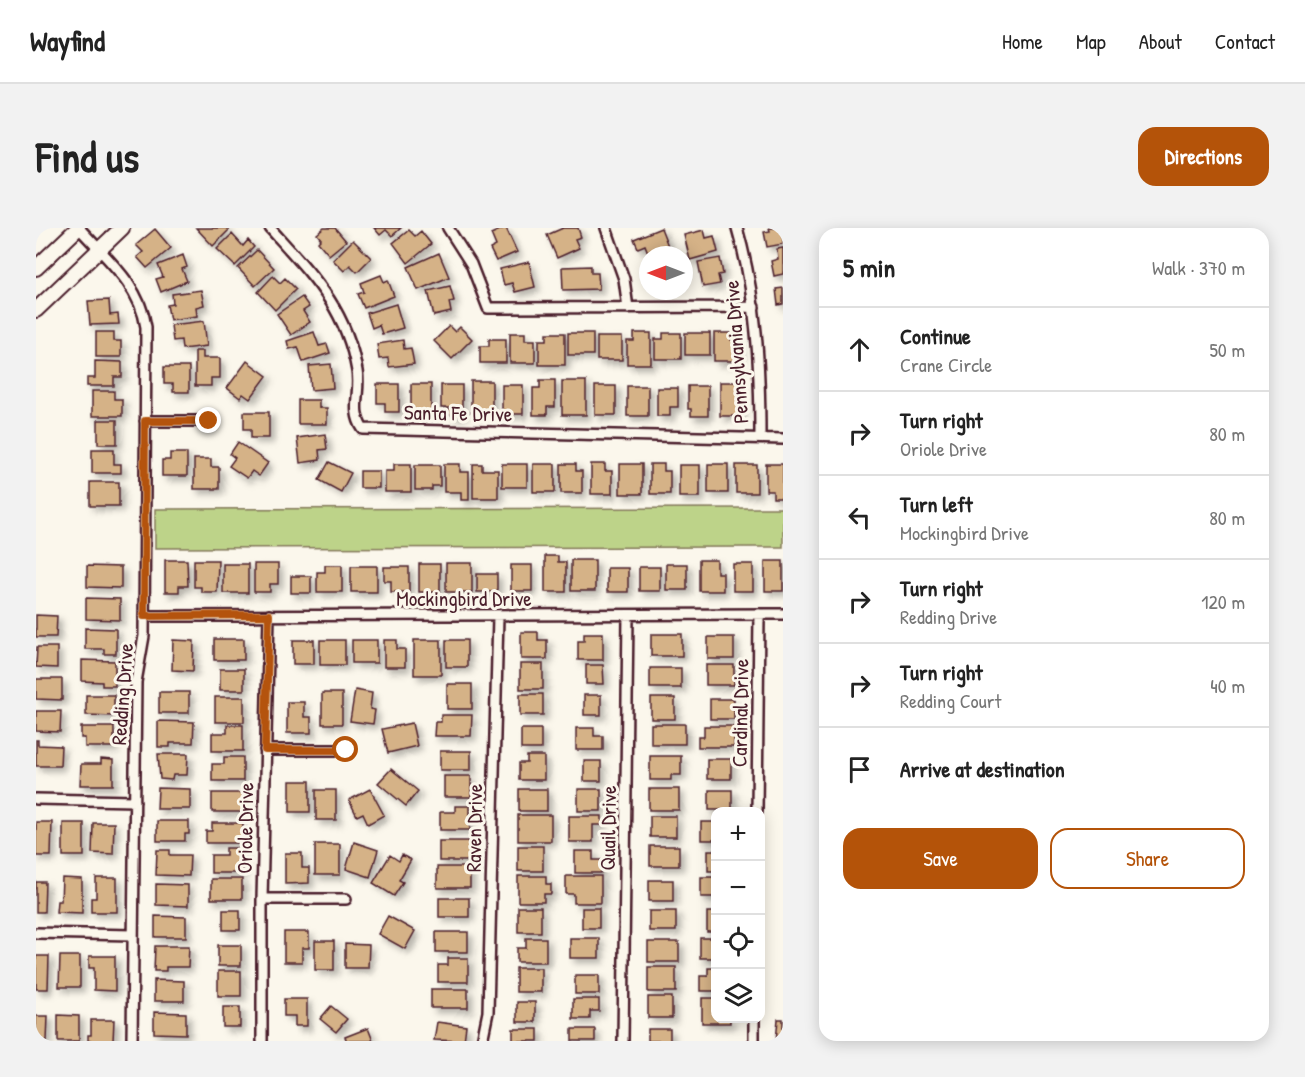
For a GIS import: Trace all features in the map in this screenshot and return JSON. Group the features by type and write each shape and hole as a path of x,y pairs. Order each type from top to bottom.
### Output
{"main road":[{"path":"36,268 79,228"},
{"path":"36,310 122,228"}],"street":[{"name":"Redding Drive","path":"79,228 132,287 143,309 146,337 144,616 143,644 136,682 132,1041"},
{"name":"Santa Fe Drive","path":"270,228 331,299 345,326 358,373 357,419 363,429 783,439"},
{"path":"448,228 471,264 488,308 754,307"},
{"path":"606,228 624,279 628,308"},
{"name":"Pennsylvania Drive","path":"737,228 754,307 759,361 760,438"},
{"path":"145,421 209,421"},
{"name":"Cardinal Drive","path":"757,807 759,614"},
{"name":"Mockingbird Drive","path":"144,616 783,614"},
{"name":"Oriole Drive","path":"262,1041 262,899 269,615"},
{"name":"Quail Drive","path":"623,1041 628,615"},
{"name":"Raven Drive","path":"482,1041 488,1012 498,616"},
{"path":"265,750 346,750"},
{"path":"36,799 135,801"},
{"path":"262,899 346,899"},
{"path":"36,933 133,935"},
{"path":"754,1023 754,1041"}],"green space":[{"path":"783,508 783,547 155,548 155,509"}],"building":[{"path":"196,228 227,228 229,230 213,246"},
{"path":"324,228 335,228 346,241 329,255 318,242 321,239 317,234"},
{"path":"374,228 401,228 392,236 386,230 380,235"},
{"path":"504,228 517,252 496,261 490,249 496,246 491,234"},
{"path":"563,228 578,228 581,237 575,239 579,248 557,258 547,235"},
{"path":"661,228 668,246 645,245 638,248 634,239"},
{"path":"769,228 783,228 783,244 767,247 764,232 770,231"},
{"path":"155,229 171,248 147,268 137,257 143,252 136,245"},
{"path":"409,230 415,236 421,231 431,244 408,263 393,243"},
{"path":"704,230 706,238 714,236 718,252 693,259 693,246 687,246 684,235"},
{"path":"232,234 243,246 248,240 254,247 235,266 217,249"},
{"path":"353,240 371,258 357,272 350,265 344,271 333,260"},
{"path":"783,248 783,274 774,276 771,261 778,259 777,249"},
{"path":"257,250 274,268 255,286 238,268"},
{"path":"439,253 449,277 418,290 408,267"},
{"path":"183,255 187,267 182,269 187,281 161,292 156,279 163,277 158,265"},
{"path":"720,258 723,274 718,275 720,284 703,287 698,262"},
{"path":"529,262 535,287 515,292 512,283 504,285 500,269"},
{"path":"591,266 591,273 598,273 599,289 563,290 562,267"},
{"path":"381,275 384,282 388,280 394,296 364,308 358,294 364,292 361,283"},
{"path":"273,276 280,283 285,278 296,289 275,310 258,292"},
{"path":"450,286 454,301 449,302 451,312 434,316 428,291"},
{"path":"783,288 783,304 778,305 776,289"},
{"path":"201,290 204,305 196,307 197,316 170,320 167,305 173,304 172,294"},
{"path":"302,297 309,307 303,311 310,322 291,335 277,314"},
{"path":"109,300 110,315 118,314 119,324 90,325 88,301"},
{"path":"396,304 403,328 382,334 379,325 372,328 367,313"},
{"path":"204,321 207,346 182,349 181,340 173,341 171,325"},
{"path":"449,326 455,332 460,327 472,339 452,359 434,341"},
{"path":"96,332 114,332 114,341 121,341 121,357 96,357"},
{"path":"314,332 319,346 327,344 330,353 303,362 298,347 289,349 287,341"},
{"path":"510,333 525,333 525,340 535,340 535,363 510,363"},
{"path":"547,333 565,333 565,365 539,365 539,340 547,340"},
{"path":"568,333 593,333 593,355 568,355"},
{"path":"634,333 651,333 651,364 627,364 627,341 634,341"},
{"path":"663,333 681,333 681,359 655,359 655,339 663,339"},
{"path":"685,333 710,333 710,355 685,355"},
{"path":"714,333 731,333 731,340 739,340 739,361 714,361"},
{"path":"597,337 622,337 622,360 597,360"},
{"path":"489,339 506,339 506,363 480,363 480,346 489,346"},
{"path":"403,340 404,349 411,348 414,364 389,367 388,358 379,359 377,344"},
{"path":"195,351 203,351 203,358 220,358 220,378 211,378 211,386 195,386"},
{"path":"95,361 122,362 122,377 114,377 114,386 87,386 87,378 95,378"},
{"path":"247,361 267,376 250,399 243,394 240,398 227,388"},
{"path":"331,364 333,388 311,390 309,366"},
{"path":"164,367 189,367 189,392 173,392 173,384 164,384"},
{"path":"540,380 555,380 555,407 547,407 547,415 533,415 533,388 540,388"},
{"path":"471,381 492,381 492,412 471,413"},
{"path":"562,381 586,381 586,415 562,415"},
{"path":"720,382 741,382 741,416 720,416"},
{"path":"377,384 399,384 399,412 385,412 385,403 377,403"},
{"path":"411,384 431,384 431,412 411,412"},
{"path":"441,385 462,385 462,415 449,415 449,408 441,408"},
{"path":"502,385 523,385 523,414 502,414"},
{"path":"595,386 616,386 616,415 595,415"},
{"path":"627,386 648,386 648,416 627,416"},
{"path":"688,386 708,386 708,416 691,416 691,409 688,409"},
{"path":"657,388 678,388 678,407 670,407 670,416 657,416"},
{"path":"92,391 114,391 114,399 122,399 122,416 92,416"},
{"path":"298,400 319,400 319,408 327,408 327,424 298,424"},
{"path":"244,412 269,412 269,438 251,438 251,429 244,429"},
{"path":"98,420 117,420 117,444 98,444"},
{"path":"325,434 327,449 319,450 320,460 300,463 297,438"},
{"path":"238,442 268,463 259,476 252,471 247,478 229,466 235,458 230,454"},
{"path":"92,449 114,449 114,464 121,464 121,473 92,473"},
{"path":"170,453 187,453 187,476 162,476 162,460 170,460"},
{"path":"194,459 211,459 211,467 219,467 219,489 194,489"},
{"path":"329,462 351,473 341,492 319,480"},
{"path":"394,464 411,464 411,492 385,492 385,471 394,471"},
{"path":"444,464 460,464 460,472 469,472 469,500 461,500 461,492 444,492"},
{"path":"473,464 482,464 482,470 498,470 498,498 473,498"},
{"path":"502,464 527,464 527,487 502,487"},
{"path":"533,464 555,464 555,492 533,492"},
{"path":"561,464 576,464 576,471 582,471 582,493 561,493"},
{"path":"591,464 605,464 605,471 612,471 612,494 591,494"},
{"path":"620,464 642,464 642,494 620,494"},
{"path":"650,464 664,464 664,471 670,471 670,494 650,494"},
{"path":"708,464 728,464 728,493 708,493"},
{"path":"766,464 783,464 783,498 773,498 773,491 766,491"},
{"path":"415,465 440,465 440,486 432,486 432,490 415,490"},
{"path":"679,465 700,465 700,497 679,497"},
{"path":"736,465 757,465 757,493 736,493"},
{"path":"360,471 379,471 379,488 360,488"},
{"path":"90,482 119,482 119,506 90,506"},
{"path":"545,556 558,556 558,562 566,562 566,592 545,592"},
{"path":"165,560 187,560 188,586 179,586 179,592 165,592"},
{"path":"194,560 218,560 217,592 201,592 201,587 194,587"},
{"path":"571,560 595,560 595,591 571,591"},
{"path":"699,560 717,560 717,573 723,573 723,591 699,591"},
{"path":"765,561 783,561 783,591 765,591"},
{"path":"446,563 472,563 472,592 446,592"},
{"path":"223,564 248,564 248,593 223,593"},
{"path":"254,564 278,564 278,584 270,584 270,592 254,592"},
{"path":"419,564 440,564 440,592 419,592"},
{"path":"666,564 687,564 687,590 666,590"},
{"path":"733,564 753,564 753,591 733,591"},
{"path":"325,565 342,565 342,592 317,592 317,572 325,572"},
{"path":"511,565 532,565 532,591 511,591"},
{"path":"87,566 121,567 121,588 87,587"},
{"path":"351,566 377,566 377,592 351,592"},
{"path":"384,567 409,567 409,592 391,592 391,581 384,581"},
{"path":"639,567 660,567 660,591 639,591"},
{"path":"607,568 628,568 628,592 607,592"},
{"path":"477,574 497,574 497,592 477,592"},
{"path":"291,576 311,576 311,593 291,593"},
{"path":"86,598 120,599 120,620 86,619"},
{"path":"36,615 57,616 56,637 36,637"},
{"path":"85,628 116,629 116,654 104,654 104,649 85,649"},
{"path":"521,632 538,632 538,640 547,640 547,659 521,659"},
{"path":"584,633 603,633 603,660 578,660 578,641 584,641"},
{"path":"651,634 682,634 682,656 651,656"},
{"path":"708,637 734,637 734,659 708,659"},
{"path":"214,639 244,639 244,660 214,660"},
{"path":"173,640 194,641 193,671 172,670"},
{"path":"293,640 314,640 314,664 293,664"},
{"path":"320,640 345,640 345,665 320,665"},
{"path":"352,640 377,640 377,663 352,663"},
{"path":"384,640 397,640 397,649 405,649 405,667 384,667"},
{"path":"414,640 441,640 441,675 414,675"},
{"path":"446,640 467,640 467,667 446,667"},
{"path":"37,647 57,647 57,668 36,667"},
{"path":"82,660 115,661 115,686 102,686 102,682 82,681"},
{"path":"520,664 543,664 543,689 520,689"},
{"path":"586,665 603,665 604,684 586,684"},
{"path":"706,665 734,665 734,685 706,685"},
{"path":"650,668 681,668 681,688 650,688"},
{"path":"220,669 244,669 244,690 220,690"},
{"path":"36,679 62,679 62,700 36,699"},
{"path":"447,684 472,684 472,709 447,709"},
{"path":"355,690 372,693 370,709 375,710 373,724 350,721"},
{"path":"159,692 189,692 189,713 159,713"},
{"path":"322,693 342,693 342,724 322,724"},
{"path":"520,694 543,694 543,715 520,715"},
{"path":"86,695 114,695 114,716 86,715"},
{"path":"584,695 601,695 601,715 584,715"},
{"path":"215,697 244,697 244,722 215,722"},
{"path":"651,698 675,698 675,719 651,719"},
{"path":"710,699 734,699 734,719 710,719"},
{"path":"287,702 304,702 304,717 311,717 311,733 287,733"},
{"path":"36,711 61,711 60,732 36,731"},
{"path":"441,715 472,715 471,736 434,736 435,722 441,722"},
{"path":"158,721 194,722 193,743 170,743 170,747 158,747"},
{"path":"412,723 417,746 388,753 382,729"},
{"path":"651,724 685,724 685,744 651,744"},
{"path":"227,725 243,725 243,751 212,751 212,733 227,733"},
{"path":"704,726 734,726 734,747 698,747 698,737 704,737"},
{"path":"81,727 114,727 114,747 85,747 85,738 81,738"},
{"path":"576,728 594,728 594,736 603,736 603,750 576,750"},
{"path":"521,729 541,729 541,749 521,749"},
{"path":"36,740 38,740 38,745 61,746 60,766 36,766"},
{"path":"440,751 471,751 471,770 440,770"},
{"path":"158,754 188,754 187,775 173,775 172,780 160,779"},
{"path":"527,756 544,756 544,780 519,780 519,763 527,763"},
{"path":"650,756 681,756 681,775 671,775 671,780 650,780"},
{"path":"224,757 243,757 243,781 212,781 212,764 224,764"},
{"path":"101,759 113,760 113,785 80,785 81,764 101,764"},
{"path":"707,759 731,759 731,779 707,779"},
{"path":"584,761 601,761 601,781 584,781"},
{"path":"391,769 418,791 406,806 378,783"},
{"path":"444,776 471,776 471,797 444,797"},
{"path":"290,781 310,781 310,812 290,812"},
{"path":"158,788 190,789 190,809 157,809"},
{"path":"370,789 384,815 368,824 363,813 357,816 349,800"},
{"path":"519,789 547,789 547,811 519,811"},
{"path":"578,789 601,789 601,811 578,811"},
{"path":"649,789 679,789 679,810 649,810"},
{"path":"316,790 336,790 336,820 316,820"},
{"path":"709,790 732,790 732,807 711,807 709,810"},
{"path":"212,793 243,793 243,812 212,812"},
{"path":"455,806 470,806 470,830 440,830 440,812 455,812"},
{"path":"518,815 551,815 551,841 518,841"},
{"path":"569,816 602,816 602,825 593,825 593,842 569,842"},
{"path":"650,816 676,816 676,837 650,837"},
{"path":"157,821 189,821 189,834 185,834 185,841 157,841"},
{"path":"36,822 52,822 51,856 36,856"},
{"path":"701,822 711,822 711,840 701,840"},
{"path":"63,823 84,823 84,856 63,856"},
{"path":"93,823 114,823 113,854 92,853"},
{"path":"212,823 243,823 243,843 206,843 206,831 212,831"},
{"path":"439,841 469,841 469,861 439,861"},
{"path":"354,842 378,850 370,877 346,869"},
{"path":"315,844 340,844 340,875 315,875"},
{"path":"518,846 543,846 543,871 518,871"},
{"path":"650,846 679,846 679,866 650,866"},
{"path":"226,848 242,848 242,873 211,873 211,855 226,855"},
{"path":"157,850 170,850 170,855 190,855 189,876 156,875"},
{"path":"708,850 711,850 711,871 708,871"},
{"path":"575,851 593,851 593,860 601,860 601,873 575,873"},
{"path":"285,853 302,853 302,868 309,868 309,883 285,884"},
{"path":"390,855 399,861 402,855 411,860 399,880 403,882 394,896 373,883"},
{"path":"437,867 470,867 470,888 437,888"},
{"path":"518,876 546,876 546,884 551,884 551,894 544,894 544,902 518,902"},
{"path":"566,876 601,876 601,903 574,903 574,894 566,894"},
{"path":"701,877 711,877 711,897 701,897"},
{"path":"62,878 82,879 82,913 56,912 57,901 61,901"},
{"path":"96,878 117,878 117,912 91,912 91,898 96,898"},
{"path":"211,879 242,879 242,899 211,899"},
{"path":"649,880 673,880 673,901 649,901"},
{"path":"36,882 45,882 44,912 36,912"},
{"path":"156,884 188,885 188,906 156,905"},
{"path":"439,898 469,898 469,917 439,917"},
{"path":"518,907 541,907 541,932 518,932"},
{"path":"582,908 599,908 599,928 582,928"},
{"path":"223,910 240,910 240,930 223,930"},
{"path":"649,911 676,911 676,931 649,931"},
{"path":"707,912 711,912 711,932 707,932"},
{"path":"155,916 186,917 186,937 155,937"},
{"path":"388,916 415,931 405,949 378,934"},
{"path":"284,932 309,932 309,948 302,948 302,962 284,962"},
{"path":"436,932 468,932 468,952 436,952"},
{"path":"526,938 546,938 546,962 517,962 517,948 526,948"},
{"path":"570,938 599,938 599,958 570,958"},
{"path":"700,938 711,938 711,958 700,958"},
{"path":"315,941 334,941 334,970 315,970"},
{"path":"648,942 679,942 679,962 648,962"},
{"path":"345,944 369,945 368,968 345,968"},
{"path":"218,945 241,945 241,966 218,966"},
{"path":"155,946 189,946 188,967 166,967 166,971 154,971"},
{"path":"36,956 49,956 48,989 36,989"},
{"path":"60,956 80,956 80,987 59,987"},
{"path":"89,956 115,956 115,991 94,990 94,968 89,968"},
{"path":"448,958 468,958 468,982 438,982 438,965 448,965"},
{"path":"648,967 676,967 676,992 648,992"},
{"path":"516,968 541,968 541,992 516,992"},
{"path":"708,968 711,968 711,991 700,991 700,976 708,976"},
{"path":"218,971 241,971 241,996 218,996"},
{"path":"575,975 599,975 599,994 575,994"},
{"path":"154,980 184,981 184,1001 154,1001"},
{"path":"431,989 468,989 468,1008 431,1008"},
{"path":"648,997 672,997 672,1018 648,1018"},
{"path":"702,998 711,998 711,1023 702,1023"},
{"path":"284,999 307,999 307,1026 295,1026 295,1016 284,1016"},
{"path":"573,999 599,999 599,1011 590,1011 590,1019 573,1019"},
{"path":"517,1002 535,1002 535,1022 517,1022"},
{"path":"331,1006 347,1019 336,1032 320,1019"},
{"path":"223,1007 240,1007 240,1027 223,1027"},
{"path":"154,1012 186,1013 186,1034 154,1033"},
{"path":"58,1015 79,1016 79,1041 58,1041"},
{"path":"36,1016 48,1016 47,1041 36,1041"},
{"path":"778,1019 783,1019 783,1041 776,1041"},
{"path":"91,1020 114,1020 113,1041 88,1041 88,1035 91,1035"},
{"path":"437,1022 466,1026 464,1041 434,1040"},
{"path":"368,1028 373,1041 347,1041 345,1037"},
{"path":"513,1029 538,1029 538,1041 513,1041"},
{"path":"572,1029 595,1029 595,1041 572,1041"},
{"path":"648,1029 670,1029 670,1041 648,1041"}],"route":[{"path":"209,421 145,421 144,616 269,615 265,750 346,750"}]}
